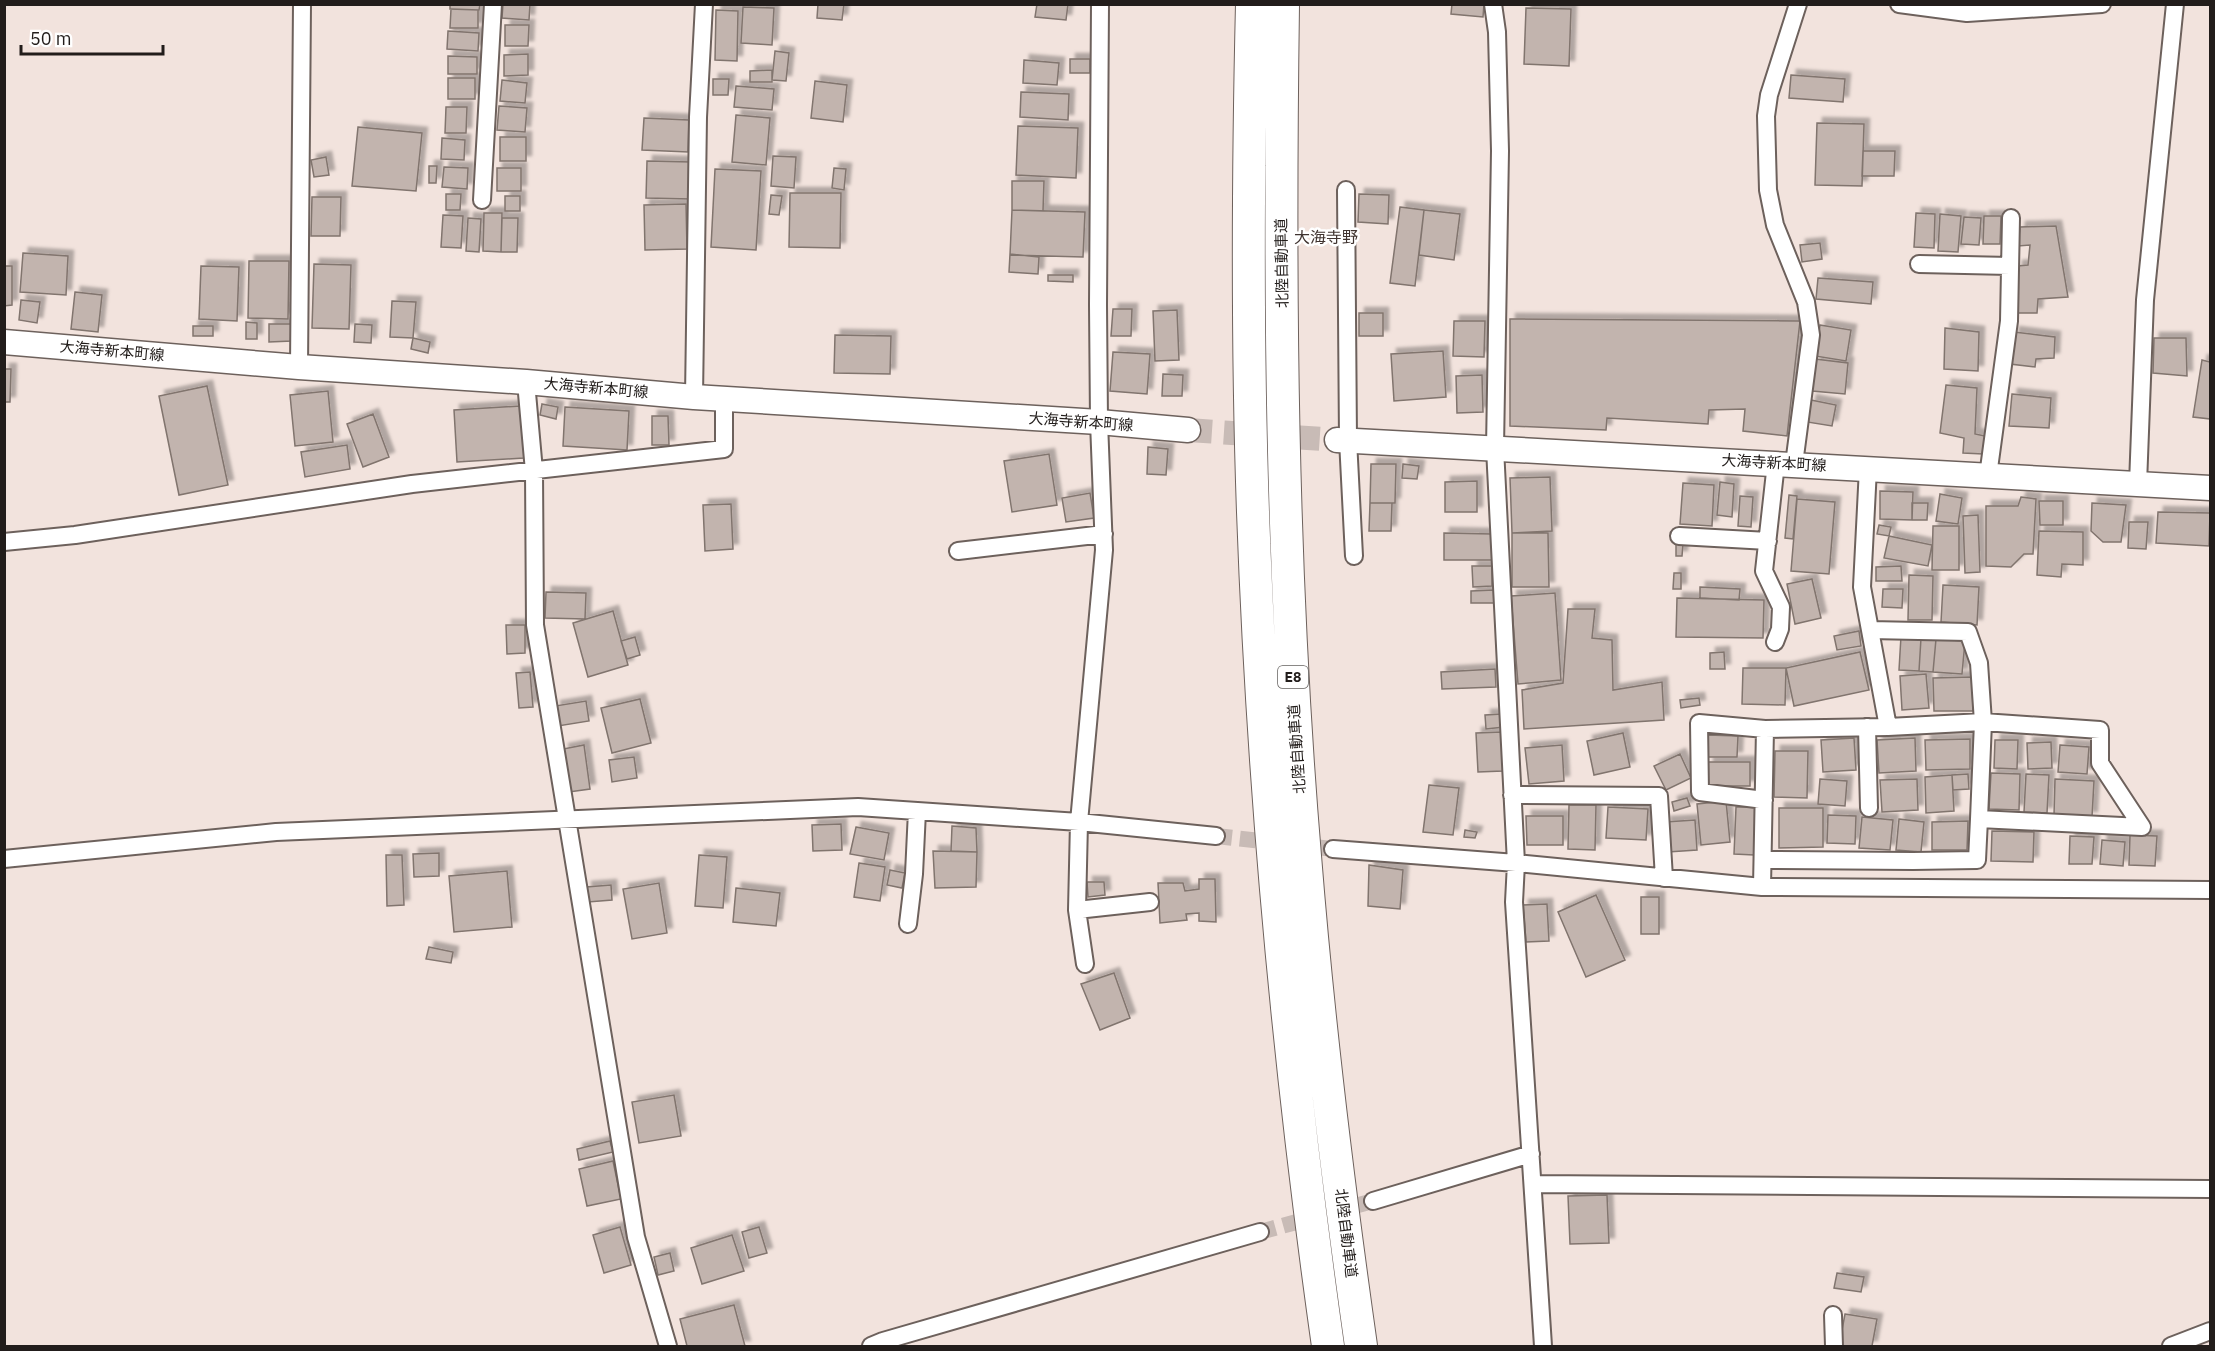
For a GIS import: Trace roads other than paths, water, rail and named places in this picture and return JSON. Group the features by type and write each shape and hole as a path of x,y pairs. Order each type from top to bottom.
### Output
{"highway":[{"name":"北陸自動車道","path":"1252,4 1248,169 1250,357 1253,510 1261,684 1289,1032 1311,1228 1328,1347"},
{"name":"北陸自動車道","path":"1283,4 1280,175 1286,519 1293,686 1305,855 1321,1020 1343,1220 1361,1347"}],"main road":[{"name":"大海寺新本町線","path":"4,342 299,368 526,382 694,397 1099,422 1188,430"},
{"name":"大海寺新本町線","path":"1342,440 2211,488"}],"street":[{"path":"299,368 302,4"},
{"path":"482,200 493,4"},
{"path":"694,397 698,117 705,4"},
{"path":"1085,964 1077,910 1079,822 1104,534 1099,422 1098,305 1100,4"},
{"path":"1493,4 1497,32 1500,151 1495,448 1516,863 1515,902 1543,1347"},
{"path":"1775,642 1780,629 1781,607 1764,571 1768,541 1811,335 1806,302 1775,225 1768,190 1766,116 1769,95 1798,4"},
{"path":"1899,4 1967,13 2102,4"},
{"path":"2138,484 2145,300 2175,4"},
{"path":"1346,190 1342,440 1354,556"},
{"path":"1988,476 2009,321 2011,218"},
{"path":"1919,264 2010,266"},
{"path":"526,382 534,471 535,625 636,1237 668,1347"},
{"path":"4,542 75,535 412,484 724,449 724,398"},
{"path":"1868,468 1862,587 1888,727"},
{"path":"958,551 1104,534"},
{"path":"1679,536 1768,541"},
{"path":"1763,860 1977,860 1983,722 1979,663 1968,632 1870,630"},
{"path":"1764,801 1700,792 1699,723 1766,729 1867,728 1983,722 2100,730 2100,763 2142,828 1979,819"},
{"path":"1867,728 1869,808"},
{"path":"1762,887 1766,729"},
{"path":"1512,795 1659,796 1664,878"},
{"path":"4,859 276,832 858,807 1079,822 1216,836"},
{"path":"908,924 914,874 917,811"},
{"path":"1333,849 1516,863 1762,887 2211,890"},
{"path":"1077,910 1150,902"},
{"path":"1373,1201 1531,1154"},
{"path":"1533,1184 2211,1190"},
{"path":"871,1347 894,1338 1260,1232"},
{"path":"1833,1315 1834,1347"},
{"path":"2171,1347 2211,1331"}],"tunnel":[{"path":"1188,430 1337,440"},
{"path":"1216,836 1333,849"},
{"path":"1260,1232 1373,1201"}],"district":[{"name":"大海寺野","path":"1326,237"}]}
